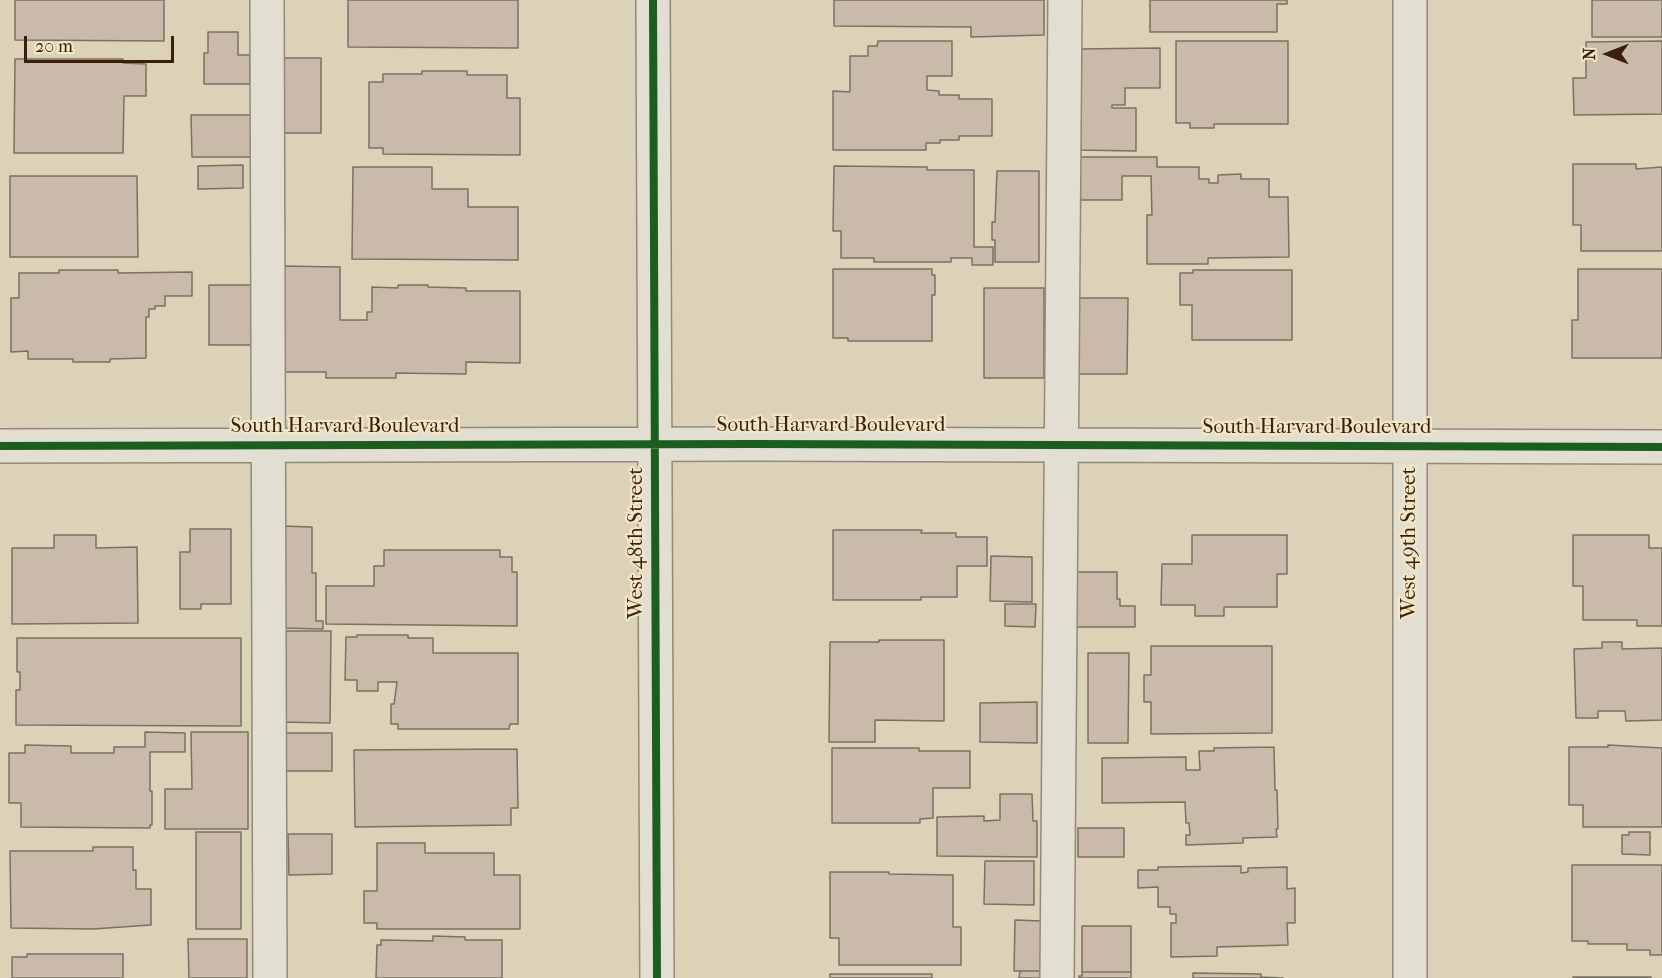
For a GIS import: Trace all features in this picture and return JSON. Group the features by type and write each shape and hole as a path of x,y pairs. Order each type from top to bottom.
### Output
{"street":[{"path":"267,0 270,978"},
{"name":"West 48th Street","path":"653,0 657,978"},
{"path":"1057,978 1065,0"},
{"name":"West 49th Street","path":"1410,0 1410,978"},
{"name":"South Harvard Boulevard","path":"0,446 1662,447"}],"building":[{"path":"15,0 164,0 164,41 15,40"},
{"path":"348,0 518,0 518,48 348,47"},
{"path":"834,0 1044,0 1044,35 971,37 971,27 834,26"},
{"path":"1150,0 1287,0 1287,4 1277,4 1277,32 1150,32"},
{"path":"1592,0 1662,0 1662,37 1592,37"},
{"path":"208,32 238,32 238,55 250,55 250,84 204,84 204,53 208,53"},
{"path":"878,41 952,41 952,76 927,76 927,90 939,91 939,95 959,95 959,99 992,99 992,136 959,136 959,140 940,140 940,143 926,143 926,150 833,150 833,91 850,92 850,56 868,56 868,46 877,46"},
{"path":"1176,41 1288,41 1288,124 1214,124 1214,128 1190,128 1190,123 1176,123"},
{"path":"1662,41 1662,114 1574,115 1573,78 1586,78 1586,42"},
{"path":"1160,48 1160,88 1125,88 1125,105 1112,105 1112,108 1136,108 1136,151 1078,150 1078,49"},
{"path":"281,58 321,58 321,133 281,133"},
{"path":"15,59 123,59 123,63 146,64 146,96 124,96 123,153 14,153"},
{"path":"422,71 467,71 467,75 507,75 507,98 520,98 520,155 383,154 383,148 369,148 369,82 383,82 383,74 422,74"},
{"path":"191,115 251,115 251,157 192,157"},
{"path":"1073,157 1157,157 1157,167 1199,167 1199,179 1209,179 1209,183 1218,183 1218,175 1241,174 1241,179 1269,179 1269,197 1288,197 1289,257 1208,258 1208,264 1147,264 1147,215 1152,215 1151,176 1122,176 1122,200 1073,200"},
{"path":"1573,164 1636,164 1636,169 1662,167 1662,251 1581,251 1581,225 1573,225"},
{"path":"243,165 243,188 198,189 198,166"},
{"path":"834,166 974,170 974,247 993,247 993,265 972,265 972,258 951,258 951,262 874,262 874,258 841,258 841,231 833,231"},
{"path":"353,167 432,167 432,189 468,189 468,207 518,207 518,260 352,259"},
{"path":"997,171 1039,171 1039,262 995,262 992,222 995,222"},
{"path":"10,176 137,176 138,257 10,257"},
{"path":"281,266 340,267 340,320 367,320 367,312 372,312 372,287 398,288 398,285 428,285 428,287 466,288 466,291 520,291 520,363 466,362 466,374 396,373 396,378 326,378 326,372 280,372"},
{"path":"833,269 932,269 932,275 935,275 935,295 932,295 932,341 848,341 848,338 833,338"},
{"path":"1578,269 1662,269 1662,358 1572,358 1572,320 1578,320"},
{"path":"59,270 118,270 118,273 192,272 192,296 165,296 165,306 155,306 155,309 149,309 149,317 146,317 146,358 110,359 110,362 73,362 73,359 28,359 28,351 11,352 11,298 19,298 19,273 59,273"},
{"path":"1193,270 1292,270 1292,340 1192,340 1192,305 1180,305 1180,273 1193,273"},
{"path":"209,285 252,285 252,345 209,345"},
{"path":"984,288 1044,288 1044,378 984,378"},
{"path":"1077,298 1128,298 1127,374 1076,374"},
{"path":"281,526 312,527 312,573 316,573 316,621 323,621 323,629 281,628"},
{"path":"190,529 231,529 231,604 201,604 201,609 180,609 180,552 190,552"},
{"path":"833,530 922,530 921,533 956,533 956,537 987,537 987,566 957,566 957,597 921,597 921,600 833,600"},
{"path":"54,535 96,535 96,548 137,547 138,623 12,624 12,548 54,548"},
{"path":"1192,535 1287,535 1287,574 1277,574 1277,607 1224,607 1224,616 1195,616 1195,605 1161,605 1162,564 1192,564"},
{"path":"1573,535 1649,535 1649,548 1662,548 1662,626 1637,626 1637,620 1583,620 1583,586 1573,586"},
{"path":"384,550 500,550 500,557 512,557 512,572 517,572 517,626 326,624 326,586 374,586 374,566 384,566"},
{"path":"991,556 1032,557 1032,602 990,601"},
{"path":"1071,572 1117,572 1117,599 1120,599 1120,606 1135,606 1135,627 1071,627"},
{"path":"1005,604 1036,604 1035,627 1005,626"},
{"path":"283,631 331,631 330,723 282,722"},
{"path":"357,635 408,635 408,638 433,638 433,653 518,653 518,724 510,724 509,729 398,729 398,724 391,724 391,704 394,704 397,682 378,682 378,691 357,691 357,680 345,680 346,637 357,637"},
{"path":"17,638 241,638 241,726 16,725 16,690 20,690 20,672 17,672"},
{"path":"879,640 944,640 944,721 875,720 875,742 829,742 830,642 879,642"},
{"path":"1602,642 1622,642 1622,649 1662,648 1662,720 1626,721 1625,711 1598,711 1598,718 1576,718 1574,649 1602,648"},
{"path":"1151,646 1272,646 1272,733 1151,734 1151,702 1144,702 1144,675 1151,675"},
{"path":"1088,653 1129,653 1128,743 1088,743"},
{"path":"1037,702 1037,743 980,742 980,703"},
{"path":"145,732 185,733 185,752 150,752 152,825 150,828 21,827 21,803 9,803 9,753 25,753 25,745 71,746 71,753 114,753 114,747 145,747"},
{"path":"191,732 248,732 248,829 165,829 165,789 192,789"},
{"path":"279,733 332,733 332,771 279,771"},
{"path":"1608,745 1662,748 1662,827 1583,827 1583,805 1569,805 1569,747 1608,747"},
{"path":"1274,747 1277,837 1243,838 1243,843 1186,845 1186,835 1190,835 1189,823 1186,823 1185,802 1102,803 1102,758 1186,757 1186,770 1200,770 1199,751 1214,751 1214,748"},
{"path":"832,748 919,748 919,751 970,751 970,788 933,788 933,818 920,819 920,823 832,823"},
{"path":"517,749 518,808 511,808 511,825 355,827 354,750"},
{"path":"1000,794 1032,794 1033,821 1037,821 1037,857 937,856 937,817 984,816 984,821 1000,820"},
{"path":"1078,828 1124,828 1124,857 1078,857"},
{"path":"196,832 241,832 241,929 196,929"},
{"path":"1629,832 1650,832 1650,855 1622,854 1622,835 1629,835"},
{"path":"288,834 332,834 332,874 289,875"},
{"path":"377,843 425,843 425,853 494,853 494,875 520,875 520,929 377,929 377,923 364,923 364,891 377,891"},
{"path":"93,847 133,847 136,889 151,889 151,925 93,929 11,928 10,851 93,851"},
{"path":"985,861 1034,861 1034,905 984,904"},
{"path":"1572,865 1662,865 1662,955 1650,955 1650,950 1627,950 1627,944 1588,944 1588,941 1572,941"},
{"path":"1241,866 1241,873 1248,872 1248,868 1287,867 1287,889 1295,888 1295,923 1287,923 1288,945 1217,947 1217,956 1171,957 1171,923 1176,923 1176,914 1170,914 1170,907 1158,907 1158,887 1138,888 1138,870 1158,870 1158,867"},
{"path":"830,872 953,875 953,927 961,927 961,965 839,965 839,938 830,938"},
{"path":"1015,920 1043,921 1042,971 1014,971"},
{"path":"1082,926 1131,926 1131,972 1082,972"},
{"path":"433,936 465,937 465,940 502,940 502,978 376,978 377,945 381,945 381,940 433,941"},
{"path":"188,939 247,939 247,978 189,978"},
{"path":"27,954 123,954 123,978 12,978 12,957 27,957"},
{"path":"1020,971 1041,971 1041,978 1019,978"},
{"path":"1082,972 1131,972 1131,978 1079,978"},
{"path":"1193,973 1261,974 1261,977 1283,978 1193,978"},
{"path":"830,974 932,974 932,978 830,978"},
{"path":"1651,977 1651,978 1573,978"}],"cycle path":[{"path":"653,0 657,978"},
{"path":"0,446 753,444 1662,447"}]}
